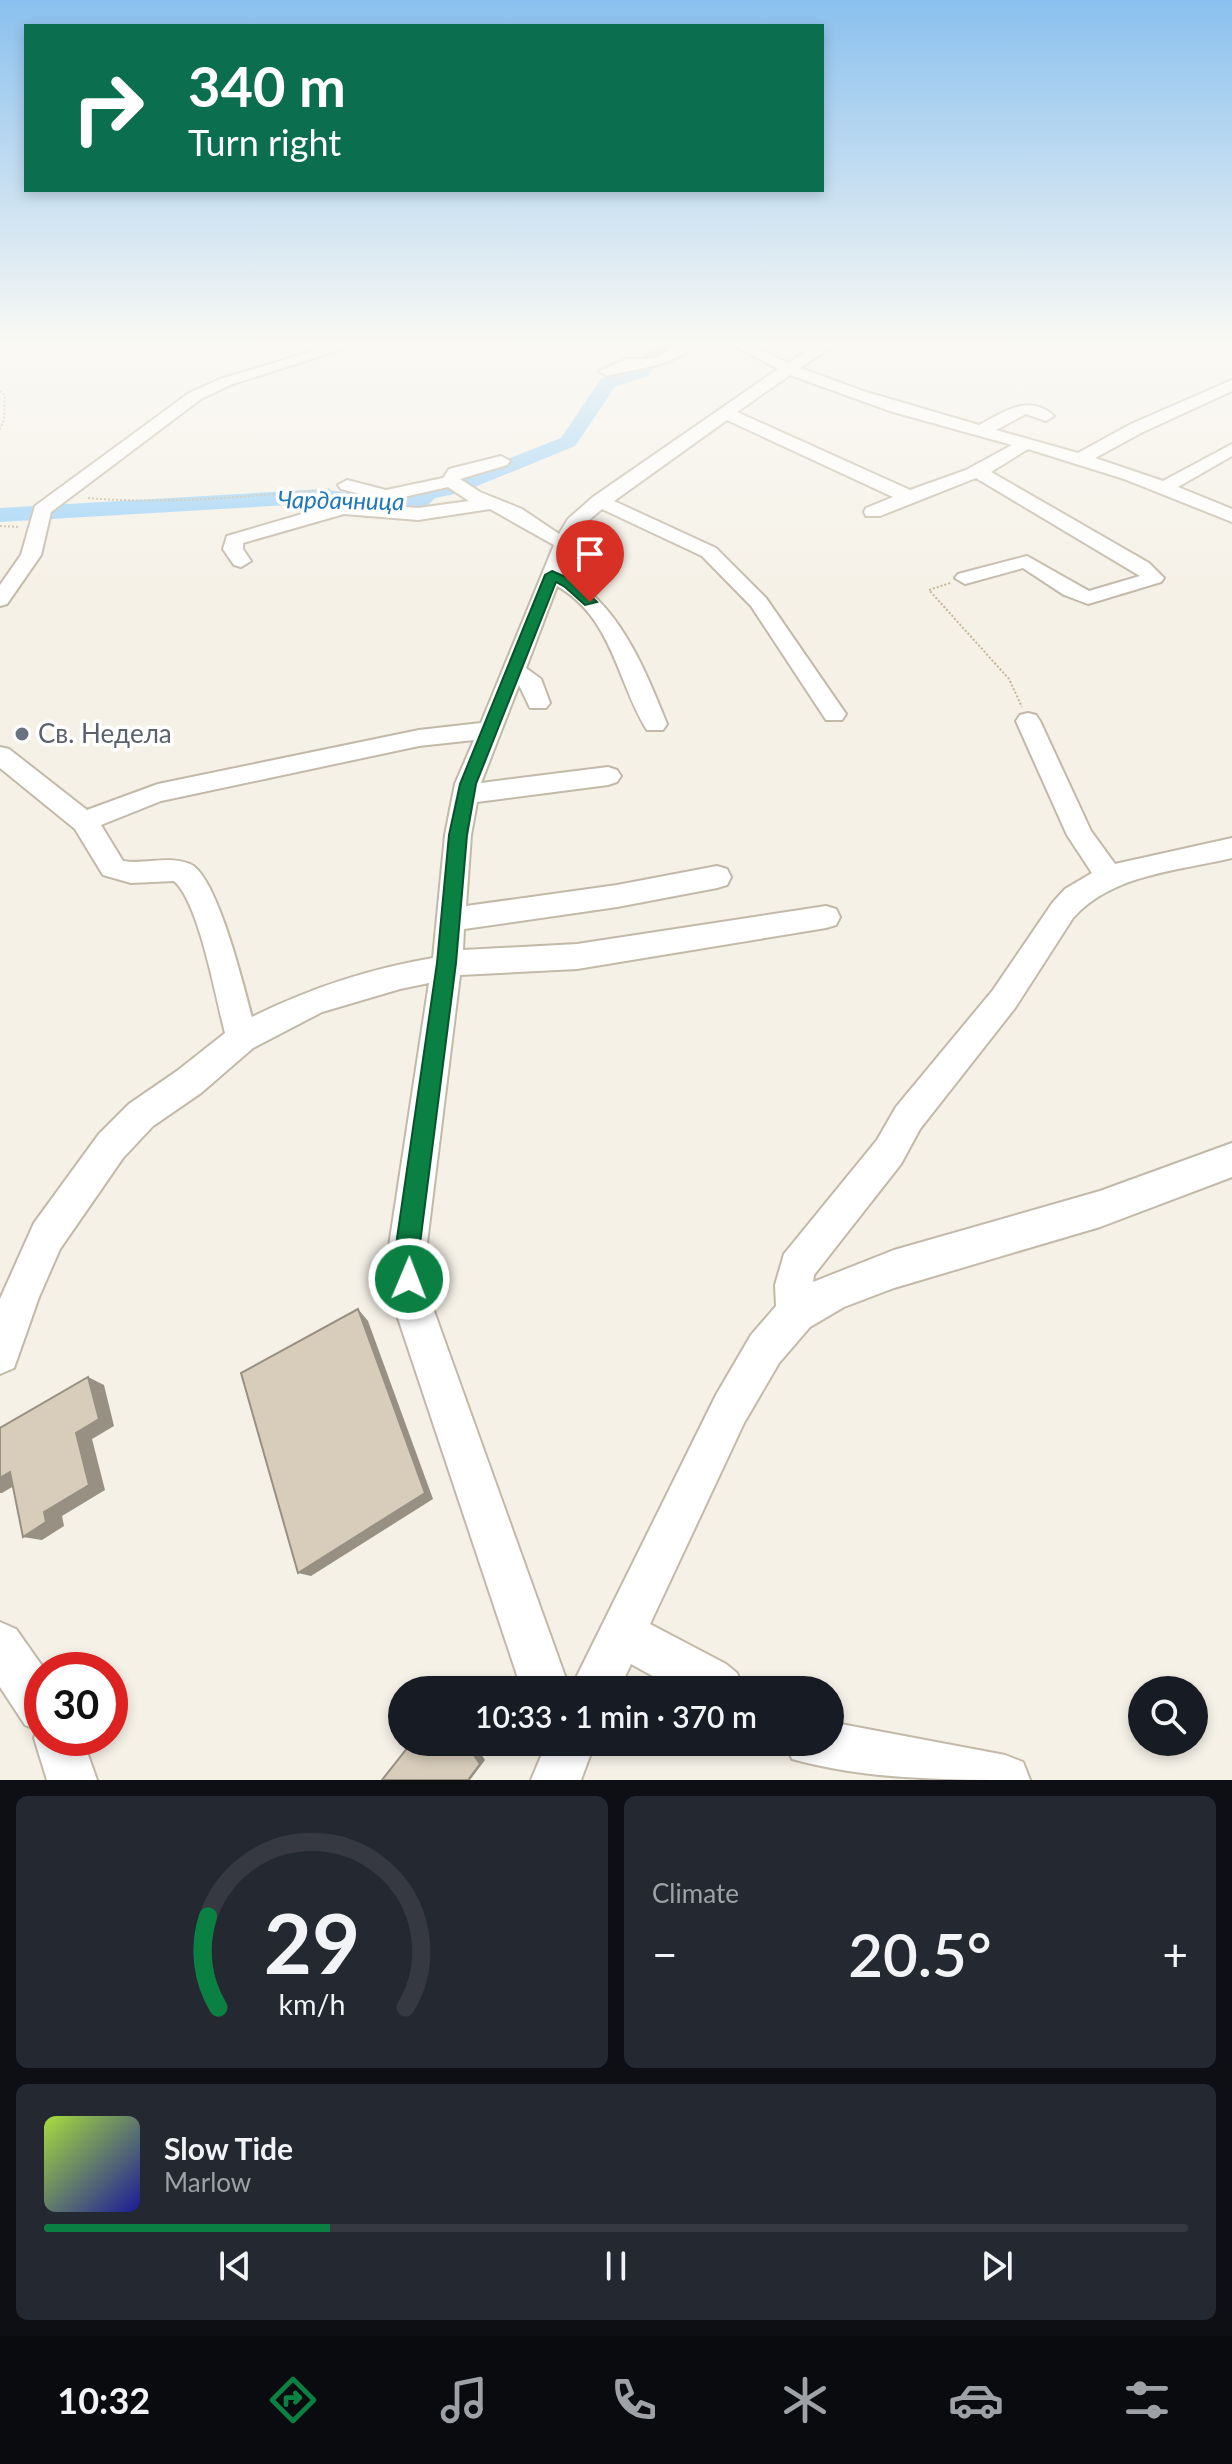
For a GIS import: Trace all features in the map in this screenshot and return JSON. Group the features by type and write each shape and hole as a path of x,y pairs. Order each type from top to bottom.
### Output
{"street":[{"path":"0,600 31,555 40,512 157,427"},
{"path":"541,1676 411,1300 406,1259 446,965 458,835 466,793 487,730 575,523 600,501 705,427"},
{"path":"756,427 907,496"},
{"path":"967,427 1165,487 1232,516"},
{"path":"981,431 989,427"},
{"path":"1080,459 1139,427"},
{"path":"873,512 907,496 977,471 1025,443"},
{"path":"1165,487 1232,449"},
{"path":"455,484 455,473 501,461"},
{"path":"965,578 1027,562 1071,591 1088,598 1154,578 1142,567 977,471"},
{"path":"347,485 386,496 455,484 514,512 550,538 565,541"},
{"path":"600,501 709,552 759,602 834,714"},
{"path":"241,561 232,545 238,538 331,510 350,508 418,514 490,503"},
{"path":"552,575 578,590 603,619 632,672 655,724"},
{"path":"514,670 533,684 538,703"},
{"path":"1028,721 1080,835 1109,876"},
{"path":"84,822 158,793 419,738 487,730"},
{"path":"0,755 84,822 118,871 167,870 187,874 193,880 223,968 242,1038"},
{"path":"466,793 505,791 608,776"},
{"path":"796,1313 794,1285 797,1267 889,1152 908,1118 1004,999 1063,910 1088,887 1109,876 1232,848"},
{"path":"451,920 617,896 717,877"},
{"path":"0,1354 21,1293 47,1236 111,1146 141,1115 189,1082 242,1038 314,1001 446,965 596,953 707,932 826,917"},
{"path":"601,1676 730,1409 765,1349 796,1313 833,1292 894,1269 1100,1209 1232,1160"},
{"path":"621,1633 700,1676"},
{"path":"0,1645 24,1681"},
{"path":"844,1749 1005,1780"},
{"path":"64,1756 72,1780"},
{"path":"556,1780 565,1756"}],"path":[{"path":"65,495 110,501 143,500 314,492 347,485"},
{"path":"965,578 935,587 930,592 1009,679 1028,721"}],"building":[{"path":"358,1309 425,1493 298,1573 241,1373"},
{"path":"88,1377 99,1419 76,1433 89,1485 44,1512 46,1522 23,1537 10,1472 0,1478 0,1428"},
{"path":"401,1756 475,1756 480,1764 468,1780 382,1780"}],"waterway":[{"name":"Чардачница","path":"0,515 323,496 393,507 417,503 428,493 452,488 568,442 578,427"}],"place":[{"name":"Св. Недела","path":"22,734"}],"route":[{"path":"409,1279 406,1259 447,963 458,835 468,784 487,730 552,575 570,584 590,602"}]}
